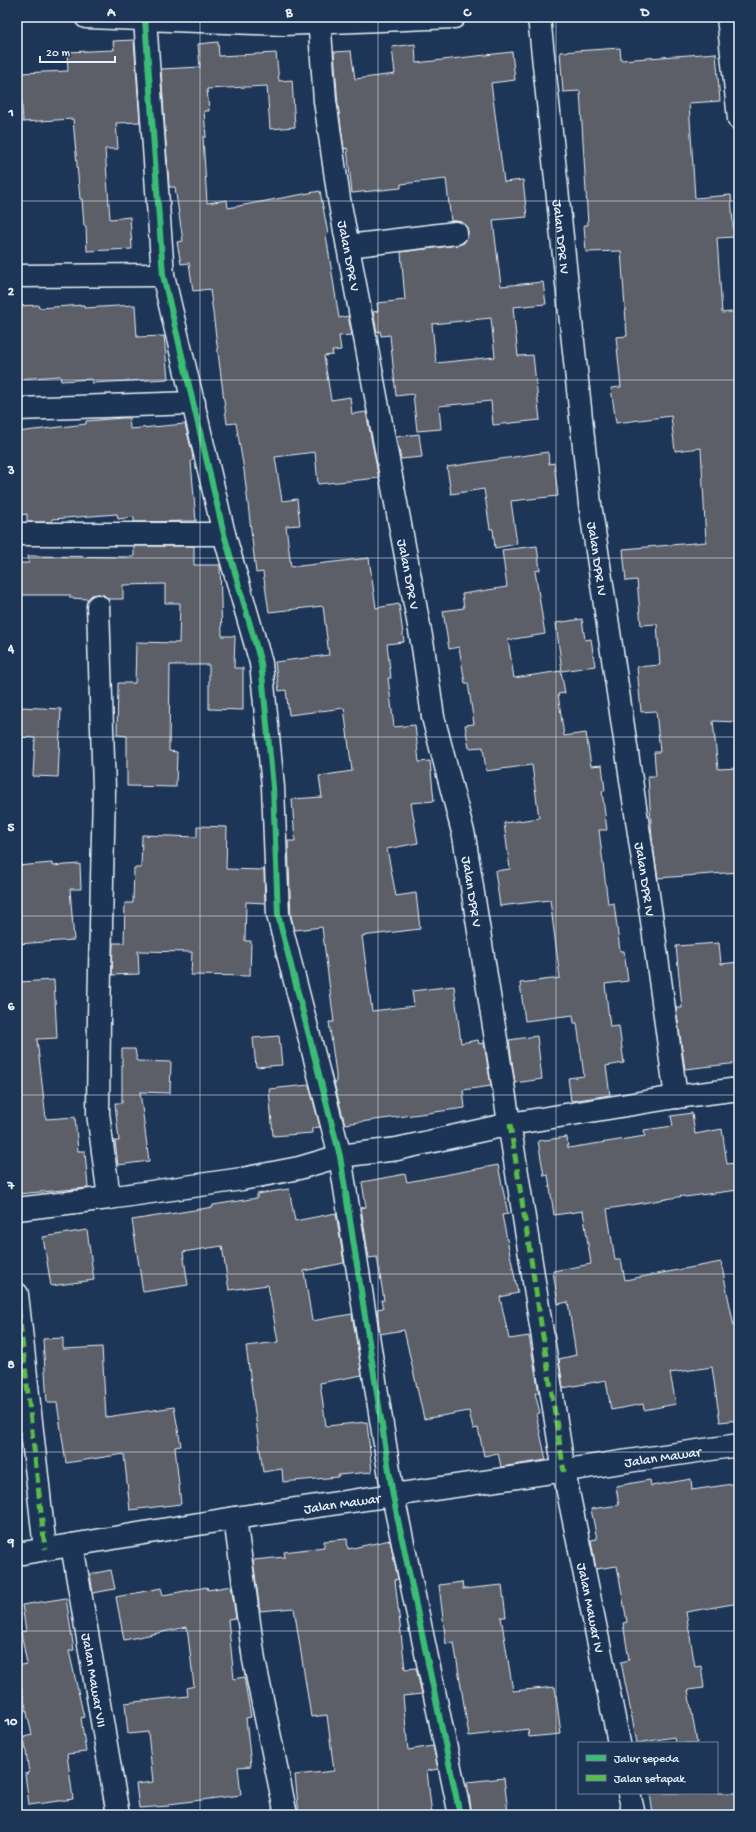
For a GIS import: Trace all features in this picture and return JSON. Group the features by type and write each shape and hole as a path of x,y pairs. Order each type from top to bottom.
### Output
{"street":[{"path":"86,17 282,24 320,20 454,17"},
{"name":"Jalan DPR IV","path":"539,17 590,504 652,921 676,1097"},
{"path":"728,17 739,119"},
{"path":"145,19 163,274 224,534 261,663 273,788 278,915 340,1156 392,1496 460,1815"},
{"name":"Jalan DPR V","path":"320,20 325,101 348,246 423,647 433,717 464,836 564,1472"},
{"path":"348,246 456,233"},
{"path":"17,276 163,274"},
{"path":"17,409 194,403"},
{"path":"17,534 224,534"},
{"path":"98,606 104,789 98,1113 109,1198"},
{"path":"17,1209 109,1198 242,1179 299,1168 340,1156 397,1149 510,1124 676,1097 739,1092"},
{"path":"17,1294 45,1549"},
{"name":"Jalan Mawar","path":"17,1554 234,1518 564,1472 739,1445"},
{"name":"Jalan Mawar IV","path":"564,1472 619,1742"},
{"path":"234,1518 254,1660 286,1815"},
{"name":"Jalan Mawar VII","path":"72,1545 118,1815"},
{"path":"629,1794 634,1815"}],"building":[{"path":"134,40 140,122 116,123 118,149 105,149 110,219 130,217 132,249 87,251 86,226 84,226 82,199 80,199 73,119 23,122 20,73 68,71 67,52 114,50 113,41"},
{"path":"218,42 219,56 276,53 279,81 292,80 295,127 270,129 267,86 207,89 209,111 204,111 206,137 203,137 207,203 227,200 228,208 320,191 328,234 326,235 339,318 348,316 352,335 339,336 341,350 332,351 333,355 324,356 331,400 350,397 352,414 366,412 379,478 318,484 315,452 275,457 282,501 297,499 300,525 286,526 291,567 369,558 376,608 399,604 404,642 387,644 391,678 388,678 394,727 415,725 419,762 430,761 434,801 411,803 418,843 387,849 396,896 416,893 420,929 362,936 372,1011 414,1006 412,991 454,986 461,1043 478,1040 479,1044 484,1043 491,1086 463,1090 465,1108 345,1124 334,1083 336,1083 336,1074 329,1022 334,1022 322,927 295,930 291,917 288,841 295,841 292,799 322,797 319,776 352,771 344,708 289,715 286,690 279,691 275,662 329,655 323,606 269,612 263,572 256,573 244,470 236,423 227,424 210,289 193,291 189,263 181,264 177,242 183,241 175,187 169,187 161,69 200,67 198,44"},
{"path":"415,44 416,63 512,52 515,80 491,83 504,182 523,180 527,217 493,220 501,286 543,282 546,304 513,307 518,356 533,355 540,420 493,425 491,401 439,406 441,429 417,431 413,394 396,396 390,335 381,336 380,331 377,332 373,312 378,311 377,303 405,300 401,252 458,245 464,243 467,238 468,231 466,225 461,222 451,221 446,179 401,184 401,188 352,193 347,148 344,149 338,105 334,52 351,51 355,79 395,74 392,47","holes":["491,318 495,357 436,363 432,324"]},
{"path":"620,48 621,60 716,53 720,101 689,103 695,198 731,195 734,237 717,238 722,313 739,311 739,722 713,721 718,769 739,768 739,872 658,878 652,839 648,776 656,776 654,752 660,752 656,711 641,712 637,667 660,665 657,624 641,625 637,580 626,581 623,549 706,542 701,448 675,451 671,416 616,423 611,388 621,387 616,337 627,336 621,251 586,252 584,225 588,225 580,91 563,92 560,52"},
{"path":"38,305 39,308 84,305 84,308 135,305 137,337 164,336 168,379 92,383 92,379 61,381 60,376 17,379 17,306"},
{"path":"129,418 130,429 185,424 193,460 191,461 196,521 134,522 134,517 118,519 117,514 52,519 52,522 27,522 27,514 20,515 17,432 86,424 86,421"},
{"path":"419,434 422,457 401,459 396,437"},
{"path":"548,452 549,464 554,463 558,496 511,501 517,544 495,548 493,529 490,529 484,489 451,494 447,467"},
{"path":"134,546 194,546 194,565 220,565 222,636 235,636 234,668 243,668 243,710 209,709 209,665 170,665 169,751 177,752 176,787 127,786 127,736 117,735 118,683 135,683 136,642 179,643 180,603 165,603 165,584 123,585 123,599 108,599 104,595 98,594 92,595 88,599 70,598 70,595 17,595 17,563 29,563 28,556 134,557"},
{"path":"537,546 540,570 535,571 545,634 508,640 514,678 561,671 565,693 558,694 564,736 586,733 591,766 602,765 605,791 602,791 607,830 599,830 608,904 614,903 620,951 624,951 628,981 605,984 610,1027 619,1026 624,1063 606,1066 610,1095 571,1101 568,1078 584,1076 577,1023 574,1023 573,1015 525,1021 520,983 560,978 550,900 500,906 495,871 510,869 504,823 539,818 532,765 486,771 483,747 469,748 465,725 474,724 468,683 465,683 459,647 449,649 443,611 464,608 462,594 507,587 502,550"},
{"path":"582,619 585,640 591,639 595,666 562,671 556,623"},
{"path":"20,707 61,709 58,777 33,776 35,738 19,737"},
{"path":"197,826 227,827 226,869 264,870 265,903 246,902 245,941 251,941 250,976 191,975 192,952 138,951 139,974 112,975 113,943 124,943 125,903 133,903 134,868 141,868 142,835 197,837"},
{"path":"52,863 52,866 80,864 81,889 70,889 74,940 17,944 17,866"},
{"path":"719,943 721,964 739,962 739,1063 685,1069 676,1008 682,1008 676,946"},
{"path":"54,980 57,1038 37,1039 46,1119 75,1117 78,1151 85,1151 88,1188 17,1194 17,1055 19,1054 17,993 20,992 19,982"},
{"path":"279,1036 282,1065 256,1067 253,1038"},
{"path":"537,1036 542,1079 515,1083 509,1040"},
{"path":"122,1049 135,1049 137,1061 171,1062 170,1093 140,1092 149,1161 118,1165 115,1141 119,1141 115,1103 122,1103"},
{"path":"309,1085 320,1127 312,1128 312,1133 273,1136 269,1089"},
{"path":"692,1113 695,1134 722,1129 727,1164 734,1163 738,1190 684,1196 607,1209 615,1260 621,1260 625,1280 721,1262 734,1326 739,1325 739,1420 720,1422 712,1367 670,1373 676,1404 644,1410 643,1404 611,1410 606,1380 563,1388 559,1359 576,1355 568,1302 558,1304 553,1271 591,1264 583,1211 554,1215 548,1175 544,1176 538,1141 567,1137 568,1148 645,1136 644,1130 673,1126 671,1116"},
{"path":"498,1165 508,1214 502,1215 518,1293 500,1297 509,1339 529,1336 539,1393 535,1393 540,1413 536,1414 546,1460 501,1467 498,1453 484,1456 478,1428 473,1429 469,1411 424,1419 404,1330 380,1334 377,1309 383,1308 381,1300 384,1300 377,1257 369,1258 361,1208 366,1207 362,1182 405,1174 407,1182"},
{"path":"289,1189 295,1221 336,1213 344,1263 304,1271 312,1321 352,1314 362,1375 320,1383 326,1426 367,1422 372,1472 283,1482 282,1469 263,1472 246,1346 278,1342 268,1285 229,1290 222,1246 183,1252 188,1285 143,1292 132,1220 213,1207 213,1205 257,1198 257,1194"},
{"path":"87,1230 94,1280 51,1286 43,1237"},
{"path":"63,1338 63,1349 102,1347 106,1417 174,1407 181,1446 175,1447 181,1504 130,1510 124,1454 66,1463 57,1403 47,1403 43,1339"},
{"path":"691,1479 692,1490 739,1483 739,1603 686,1612 695,1667 701,1666 704,1688 688,1690 697,1742 675,1742 674,1737 637,1742 621,1662 629,1660 623,1623 627,1622 617,1566 596,1569 591,1540 597,1539 591,1509 619,1505 616,1486 650,1480 651,1486"},
{"path":"347,1539 348,1549 390,1540 398,1579 395,1580 405,1669 416,1668 422,1694 403,1696 408,1750 433,1746 438,1769 427,1771 432,1815 299,1815 295,1775 334,1771 327,1715 311,1717 294,1608 260,1611 253,1560 285,1557 284,1552 324,1547 324,1541"},
{"path":"111,1570 115,1589 93,1593 90,1574"},
{"path":"462,1582 463,1589 502,1585 506,1617 501,1617 513,1691 555,1687 561,1734 529,1737 528,1729 469,1736 454,1643 446,1644 439,1585"},
{"path":"231,1586 236,1618 228,1619 234,1679 244,1677 251,1717 246,1718 251,1766 238,1767 241,1795 169,1804 169,1806 139,1808 136,1784 153,1782 148,1732 128,1734 125,1703 188,1696 187,1688 194,1686 187,1627 124,1640 116,1597 161,1588 163,1595 207,1587 208,1590"},
{"path":"66,1598 74,1650 69,1651 84,1717 81,1718 86,1752 67,1754 73,1799 29,1805 25,1774 29,1773 24,1737 32,1735 17,1668 17,1666 27,1664 21,1632 26,1631 22,1605"},
{"path":"504,1778 508,1813 472,1815 467,1782"},
{"path":"739,1793 739,1812 707,1815 653,1815 650,1794"}],"marked path":[{"path":"738,1089 739,1098"},
{"path":"510,1124 564,1472"},
{"path":"17,1294 45,1549"}],"cycle path":[{"path":"145,19 163,275 224,534 261,663 273,787 278,915 340,1156 393,1496 460,1815"}]}
